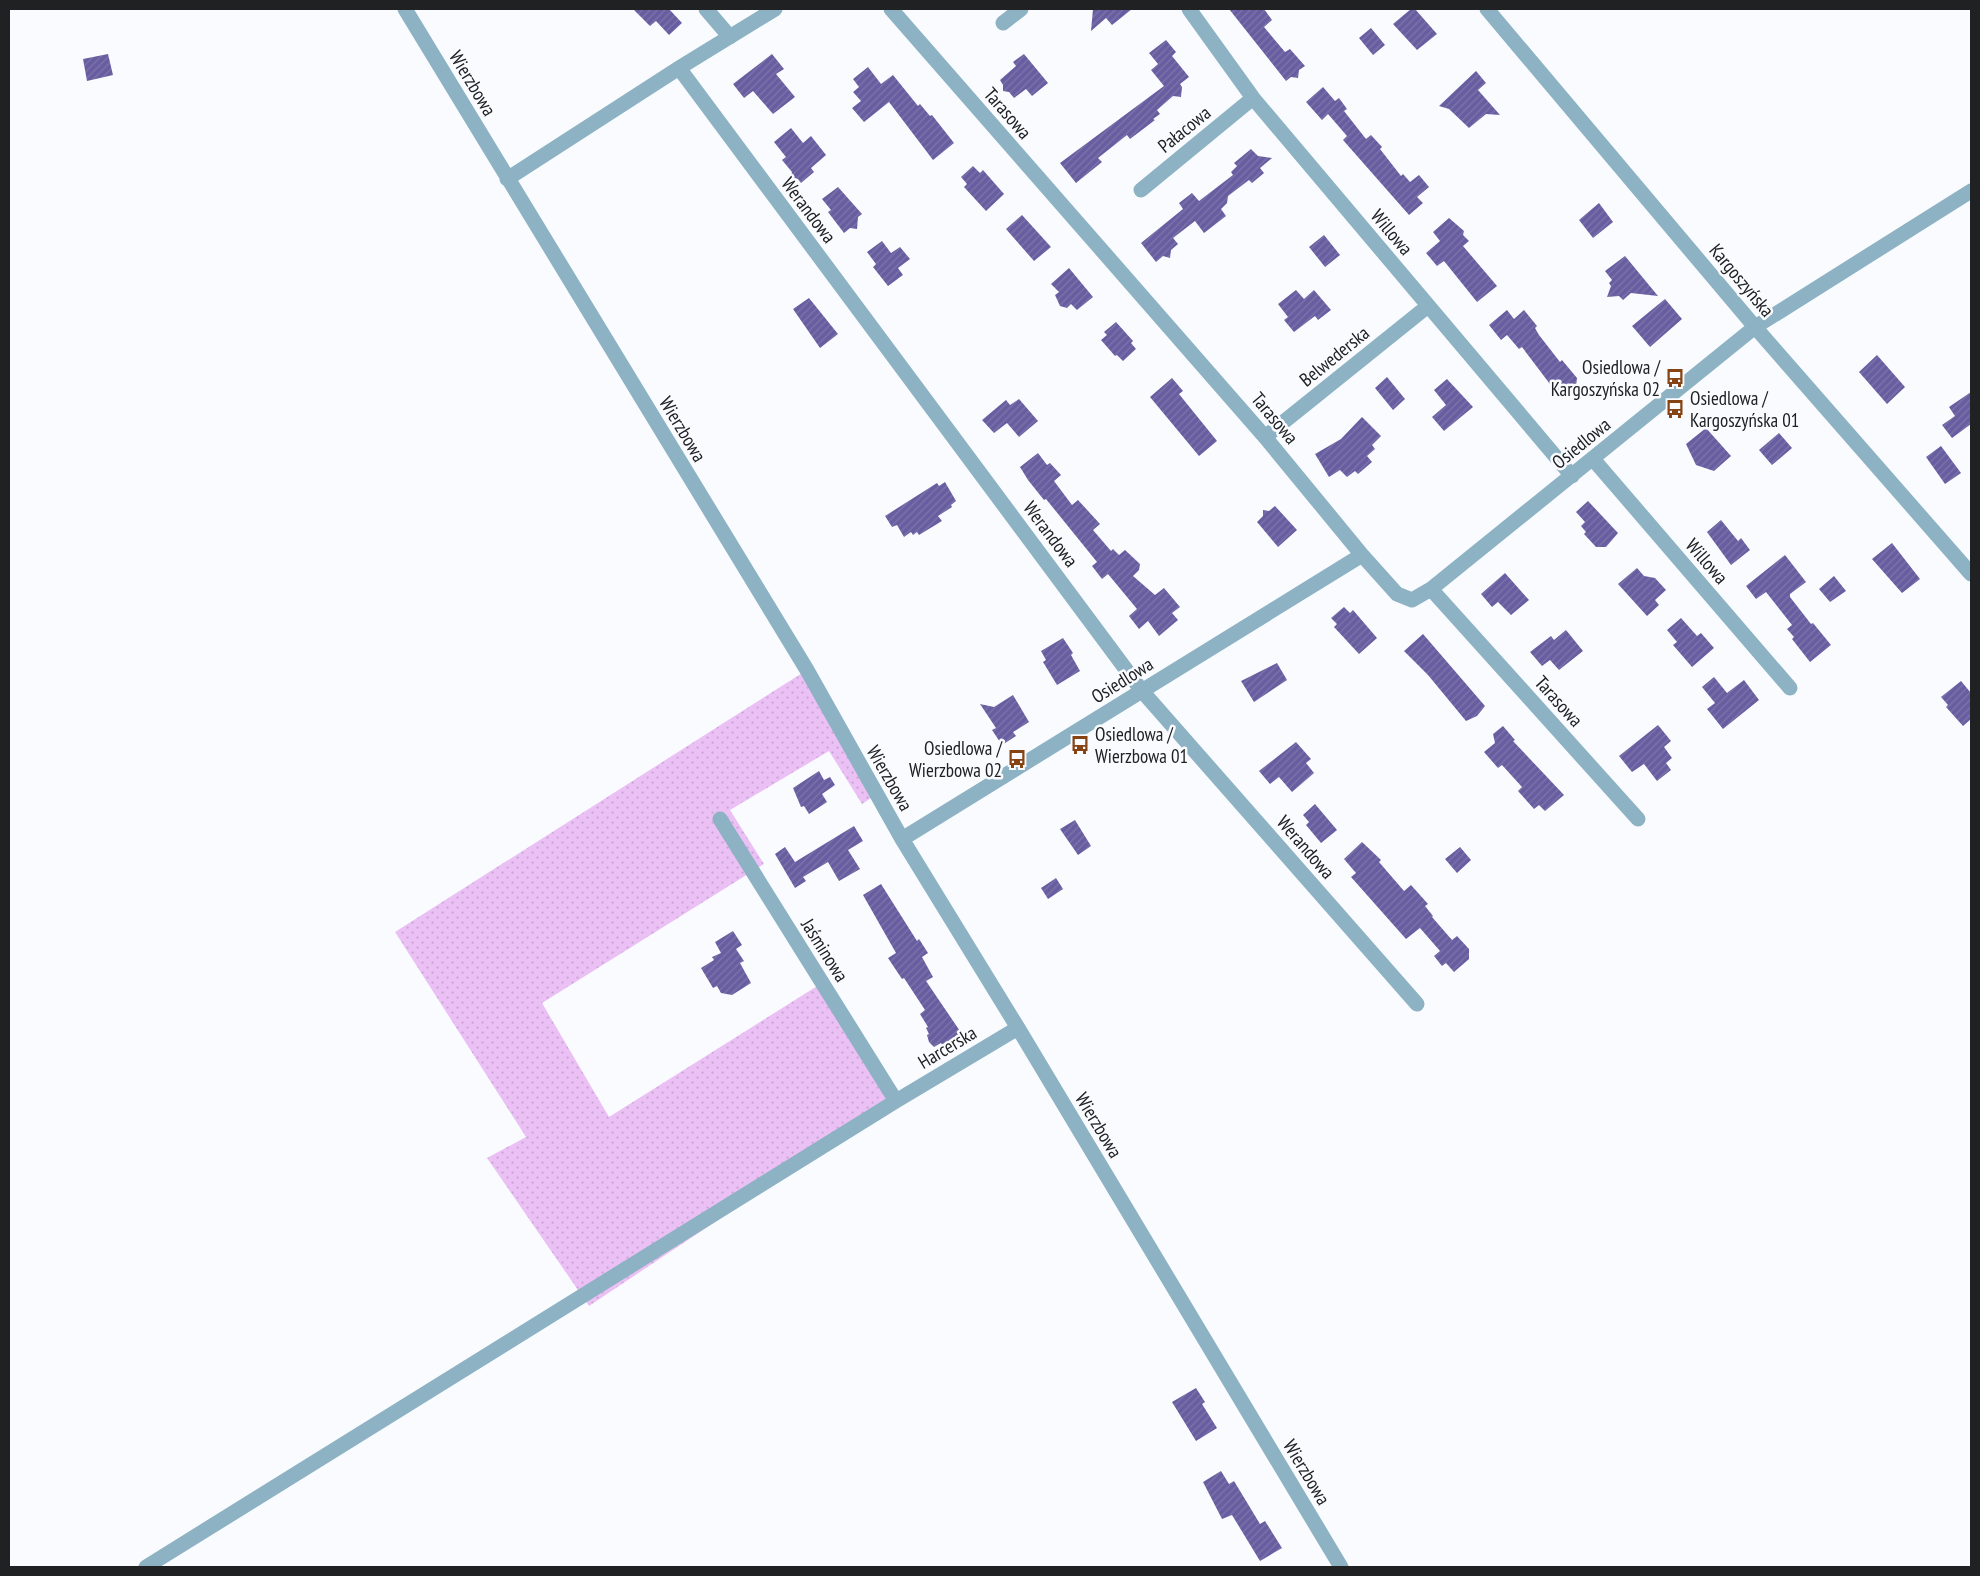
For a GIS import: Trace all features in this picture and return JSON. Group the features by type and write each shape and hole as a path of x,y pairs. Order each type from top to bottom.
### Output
{"street":[{"name":"Wierzbowa","path":"405,9 807,670 902,839 1018,1028 1338,1566"},
{"path":"706,9 730,37"},
{"path":"507,179 679,68 775,9"},
{"name":"Tarasowa","path":"891,9 1265,437 1362,555 1397,594 1412,600 1431,589 1638,819"},
{"path":"1004,23 1021,9"},
{"name":"Willowa","path":"1189,9 1253,98 1572,476"},
{"name":"Kargoszyńska","path":"1487,9 1755,326 1971,574"},
{"name":"Werandowa","path":"679,68 1142,691 1417,1004"},
{"name":"Pałacowa","path":"1141,190 1253,98"},
{"name":"Osiedlowa","path":"1431,589 1593,460 1755,326 1971,191"},
{"name":"Belwederska","path":"1265,437 1428,306"},
{"name":"Willowa","path":"1593,460 1790,688"},
{"name":"Osiedlowa","path":"902,839 1362,555"},
{"name":"Jaśminowa","path":"720,819 896,1101"},
{"name":"Harcerska","path":"146,1567 896,1101 1018,1028"}],"shaded area":[{"path":"807,670 877,794 862,804 829,751 730,810 764,864 542,1003 609,1117 822,983 896,1101 589,1306 487,1158 526,1137 395,932"}],"building":[{"path":"633,9 669,9 682,23 669,35 656,21 650,26"},
{"path":"1093,9 1132,9 1112,25 1106,18 1091,31"},
{"path":"1229,9 1264,9 1272,20 1264,27 1285,52 1290,49 1305,66 1299,70 1298,78 1291,77 1286,81"},
{"path":"1411,9 1415,9 1437,34 1417,50 1393,24"},
{"path":"1371,28 1385,45 1373,55 1359,38"},
{"path":"1166,40 1176,52 1172,56 1189,77 1180,84 1182,87 1181,97 1173,96 1157,110 1160,114 1153,119 1155,120 1130,139 1127,135 1098,158 1102,162 1076,183 1060,163 1164,86 1151,70 1158,64 1149,53"},
{"path":"108,54 113,75 87,81 83,59"},
{"path":"772,54 784,69 776,74 795,97 773,114 753,91 744,98 733,84"},
{"path":"1024,54 1048,83 1032,96 1026,89 1014,98 1009,92 1003,91 1003,85 1000,80 1016,66 1013,62"},
{"path":"868,67 881,84 893,75 918,106 920,104 930,116 932,115 954,143 933,160 889,102 864,122 852,108 861,101 853,92 859,87 853,79"},
{"path":"1476,71 1486,83 1478,90 1500,115 1486,114 1469,128 1449,109 1439,106"},
{"path":"1323,87 1335,101 1339,98 1347,109 1344,111 1366,139 1371,135 1382,147 1380,149 1401,176 1403,174 1410,182 1419,175 1429,187 1417,197 1423,203 1409,215 1343,140 1347,136 1328,114 1322,120 1306,102"},
{"path":"791,128 803,143 811,136 826,155 811,168 814,172 801,183 798,179 790,178 792,172 782,160 786,157 774,142"},
{"path":"1251,149 1258,156 1272,158 1260,168 1264,173 1252,183 1249,180 1228,196 1227,203 1221,209 1226,216 1204,233 1195,221 1173,238 1178,244 1171,250 1170,258 1163,256 1156,262 1141,243 1183,209 1179,203 1192,193 1199,201 1233,175 1231,172 1237,166 1234,163"},
{"path":"973,166 980,173 983,170 1004,194 986,211 964,187 967,184 961,177"},
{"path":"838,187 862,214 858,217 857,229 850,228 844,233 828,212 831,210 822,199"},
{"path":"1599,203 1613,222 1593,238 1579,220"},
{"path":"1022,215 1051,247 1034,261 1006,229"},
{"path":"1449,218 1464,231 1463,235 1469,241 1463,246 1497,286 1477,302 1444,261 1437,266 1426,253 1440,241 1433,232"},
{"path":"1324,235 1340,255 1325,267 1309,247"},
{"path":"882,241 891,253 900,247 910,259 898,268 903,275 888,286 873,267 876,264 867,252"},
{"path":"1625,256 1658,296 1631,293 1623,300 1619,296 1607,297 1611,286 1609,283 1612,280 1605,271"},
{"path":"1069,268 1093,297 1077,310 1071,304 1067,308 1060,306 1055,295 1059,292 1051,284"},
{"path":"1296,290 1304,299 1314,290 1331,310 1318,320 1315,316 1294,332 1284,320 1288,317 1278,304"},
{"path":"809,298 838,334 820,348 793,309"},
{"path":"1665,299 1682,319 1650,347 1632,326"},
{"path":"1507,310 1514,319 1524,310 1537,326 1535,328 1539,335 1560,362 1562,360 1577,378 1576,387 1569,387 1559,396 1522,347 1519,349 1507,335 1501,340 1489,325"},
{"path":"1116,322 1133,341 1131,343 1136,349 1123,361 1117,355 1115,356 1101,340 1107,335 1104,332"},
{"path":"1877,355 1905,387 1887,404 1859,372"},
{"path":"1387,377 1405,399 1393,410 1375,388"},
{"path":"1172,378 1183,391 1179,394 1217,441 1199,456 1150,397"},
{"path":"1447,379 1473,407 1444,431 1432,417 1446,405 1434,390"},
{"path":"1971,392 1971,424 1952,438 1942,425 1955,416 1949,407"},
{"path":"1019,399 1038,421 1019,437 1007,423 994,433 982,420 1006,400 1010,405"},
{"path":"1362,417 1381,436 1372,445 1375,449 1367,456 1372,462 1358,474 1355,471 1347,477 1340,470 1329,477 1315,454 1341,439"},
{"path":"1706,428 1731,456 1714,471 1696,465 1686,444"},
{"path":"1779,433 1792,448 1772,465 1759,450"},
{"path":"1941,446 1961,473 1945,484 1926,457"},
{"path":"1038,453 1047,465 1050,463 1061,475 1054,481 1072,505 1078,500 1100,524 1093,530 1111,551 1113,549 1119,555 1125,550 1140,564 1139,570 1133,576 1155,595 1164,588 1180,607 1172,613 1178,620 1159,636 1148,621 1139,629 1129,616 1137,609 1108,574 1102,579 1092,566 1097,562 1046,499 1044,500 1028,480 1020,467"},
{"path":"945,482 956,501 951,505 952,507 938,516 942,521 919,535 917,532 913,535 911,532 904,537 897,525 892,527 885,516 937,483 939,486"},
{"path":"1588,501 1618,533 1606,547 1596,547 1584,534 1586,532 1581,526 1585,522 1576,512"},
{"path":"1275,506 1297,530 1278,547 1257,522 1263,516 1263,510 1269,511"},
{"path":"1721,520 1738,541 1741,538 1750,550 1731,565 1707,532"},
{"path":"1892,543 1920,579 1902,593 1872,559"},
{"path":"1785,555 1806,582 1790,594 1790,597 1811,624 1813,623 1831,645 1810,662 1792,639 1794,637 1787,629 1792,625 1766,592 1756,599 1746,586"},
{"path":"1637,568 1644,576 1655,578 1666,590 1655,600 1659,605 1647,616 1618,584"},
{"path":"1505,573 1529,600 1511,615 1498,602 1492,607 1481,594"},
{"path":"1834,576 1846,591 1830,602 1819,589"},
{"path":"1344,607 1350,613 1353,610 1377,638 1359,654 1334,627 1337,624 1331,618"},
{"path":"1681,618 1697,636 1701,633 1714,648 1692,667 1673,645 1677,642 1667,630"},
{"path":"1566,630 1583,651 1559,670 1550,660 1542,666 1530,652 1551,636 1554,640"},
{"path":"1423,634 1485,706 1477,716 1466,721 1428,675 1404,651"},
{"path":"1063,638 1073,653 1071,655 1080,671 1057,685 1043,662 1046,660 1041,651"},
{"path":"1277,663 1287,680 1254,702 1241,681"},
{"path":"1714,677 1727,693 1744,680 1759,700 1723,729 1707,709 1715,703 1702,687"},
{"path":"1961,681 1971,693 1971,719 1963,726 1946,707 1948,705 1941,697"},
{"path":"1013,695 1029,722 1013,732 1016,736 1002,745 992,730 996,728 980,704 994,707"},
{"path":"1658,725 1671,741 1664,747 1672,758 1666,763 1671,770 1657,781 1644,764 1632,772 1619,756"},
{"path":"1503,726 1515,740 1513,741 1564,795 1545,811 1539,805 1534,809 1518,791 1522,787 1502,765 1498,768 1484,752 1495,743 1493,734"},
{"path":"1296,742 1311,759 1306,763 1314,773 1292,792 1279,777 1270,784 1259,771"},
{"path":"819,771 824,780 830,777 835,785 822,794 827,802 809,814 804,806 801,807 793,788"},
{"path":"1315,804 1337,830 1321,843 1306,825 1309,822 1303,815"},
{"path":"1075,820 1091,846 1078,855 1060,829"},
{"path":"854,826 863,841 848,850 860,869 839,881 828,862 803,877 806,881 795,888 775,854 785,847 795,862"},
{"path":"1362,842 1381,860 1379,862 1404,891 1411,885 1428,904 1425,906 1432,917 1452,940 1457,936 1469,949 1469,959 1454,972 1446,963 1442,966 1434,956 1440,951 1420,928 1406,939 1351,877 1356,873 1344,859"},
{"path":"1460,847 1471,860 1457,873 1445,859"},
{"path":"1056,878 1063,889 1048,899 1041,888"},
{"path":"881,884 917,941 919,939 928,953 922,957 933,977 926,981 964,1037 945,1048 941,1043 934,1047 929,1042 927,1035 929,1034 926,1028 928,1027 920,1014 925,1010 888,958 896,953 863,895"},
{"path":"733,931 742,945 736,949 744,961 740,963 751,983 732,995 721,993 717,986 713,988 701,968 714,960 712,957 721,953 715,942"},
{"path":"1196,1388 1205,1402 1202,1404 1217,1428 1196,1441 1172,1402"},
{"path":"1221,1471 1229,1484 1234,1481 1260,1524 1265,1521 1282,1548 1260,1561 1232,1515 1222,1519 1203,1482"}],"place":[{"name":"Osiedlowa / Kargoszyńska 02","path":"1675,378"},
{"name":"Osiedlowa / Kargoszyńska 01","path":"1675,409"},
{"name":"Osiedlowa / Wierzbowa 01","path":"1080,745"},
{"name":"Osiedlowa / Wierzbowa 02","path":"1017,759"}]}
